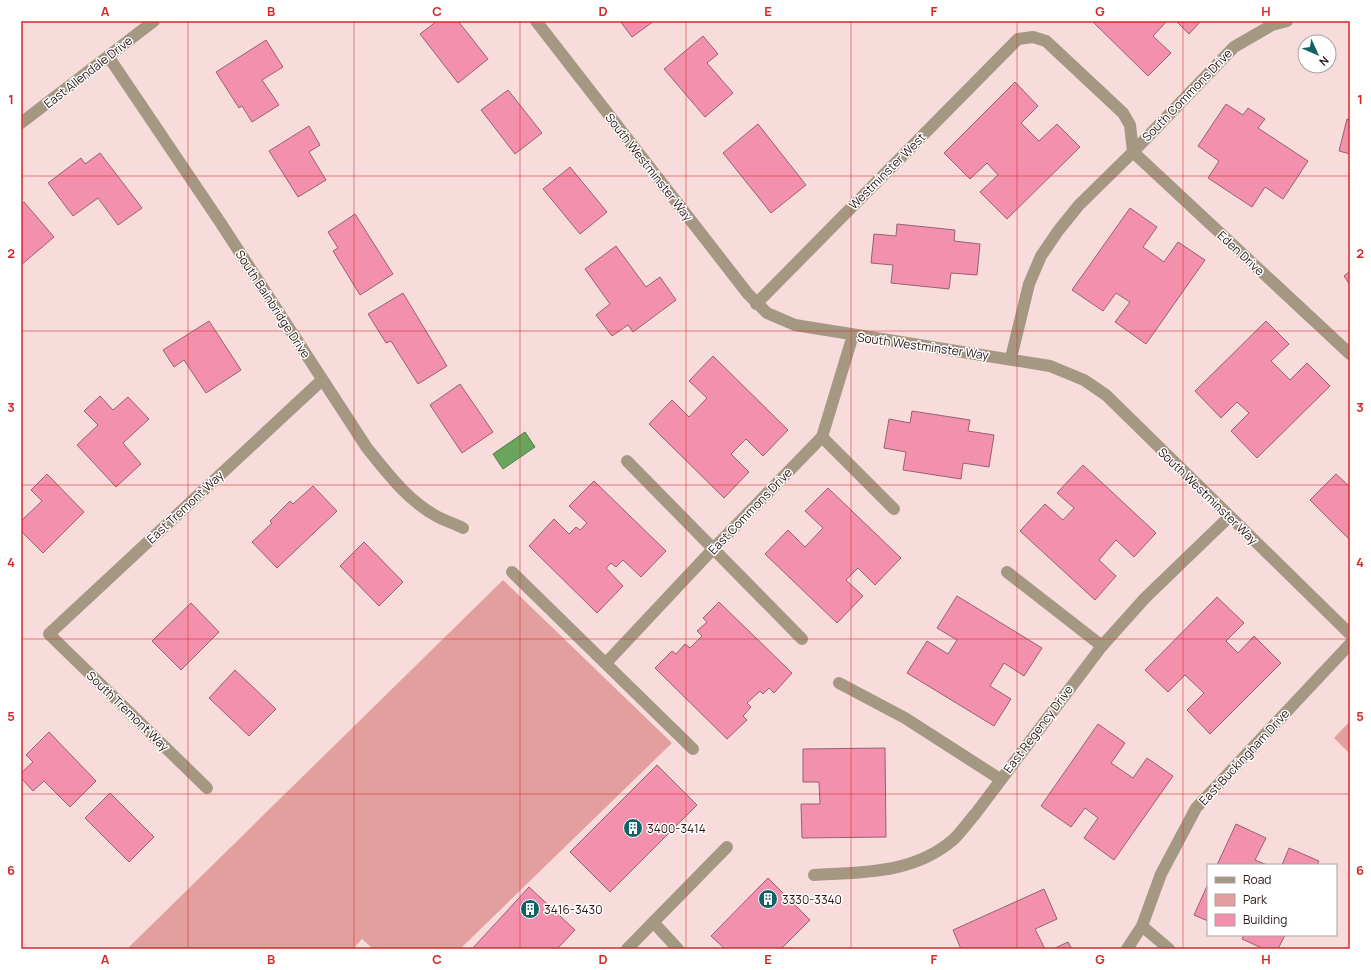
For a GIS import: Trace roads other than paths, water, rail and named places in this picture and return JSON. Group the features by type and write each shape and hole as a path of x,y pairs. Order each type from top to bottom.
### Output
{"street":[{"name":"East Allendale Drive","path":"21,123 154,21"},
{"name":"South Westminster Way","path":"536,21 756,304 767,313 795,325 1011,358 1050,366 1068,372 1084,380 1106,395 1350,634"},
{"name":"South Commons Drive","path":"1133,152 1234,47 1280,22"},
{"name":"Westminster West","path":"756,304 1018,38 1033,37 1046,42 1123,113 1130,125 1133,152"},
{"name":"South Bainbridge Drive","path":"108,56 220,222 367,448 395,483 418,504 438,517 463,528"},
{"name":"Eden Drive","path":"1133,152 1350,354"},
{"path":"1011,358 1029,284 1041,256 1058,231 1079,205 1133,152"},
{"name":"East Commons Drive","path":"606,663 822,436 853,335"},
{"name":"East Tremont Way","path":"49,634 322,380"},
{"path":"822,436 894,509"},
{"path":"627,461 802,640"},
{"name":"East Regency Drive","path":"814,875 890,870 925,858 954,838 976,813 1000,779 1102,646 1145,598 1229,517"},
{"path":"512,572 693,749"},
{"path":"1007,572 1102,646"},
{"name":"South Tremont Way","path":"49,634 207,788"},
{"name":"East Buckingham Drive","path":"1128,949 1142,926 1161,874 1196,808 1350,644"},
{"path":"839,683 905,718 1000,779"},
{"path":"627,949 728,847"},
{"path":"654,923 678,949"},
{"path":"1142,926 1169,949"}],"place":[{"name":"3400-3414","path":"633,828"},
{"name":"3330-3340","path":"768,899"},
{"name":"3416-3430","path":"530,909"}]}
